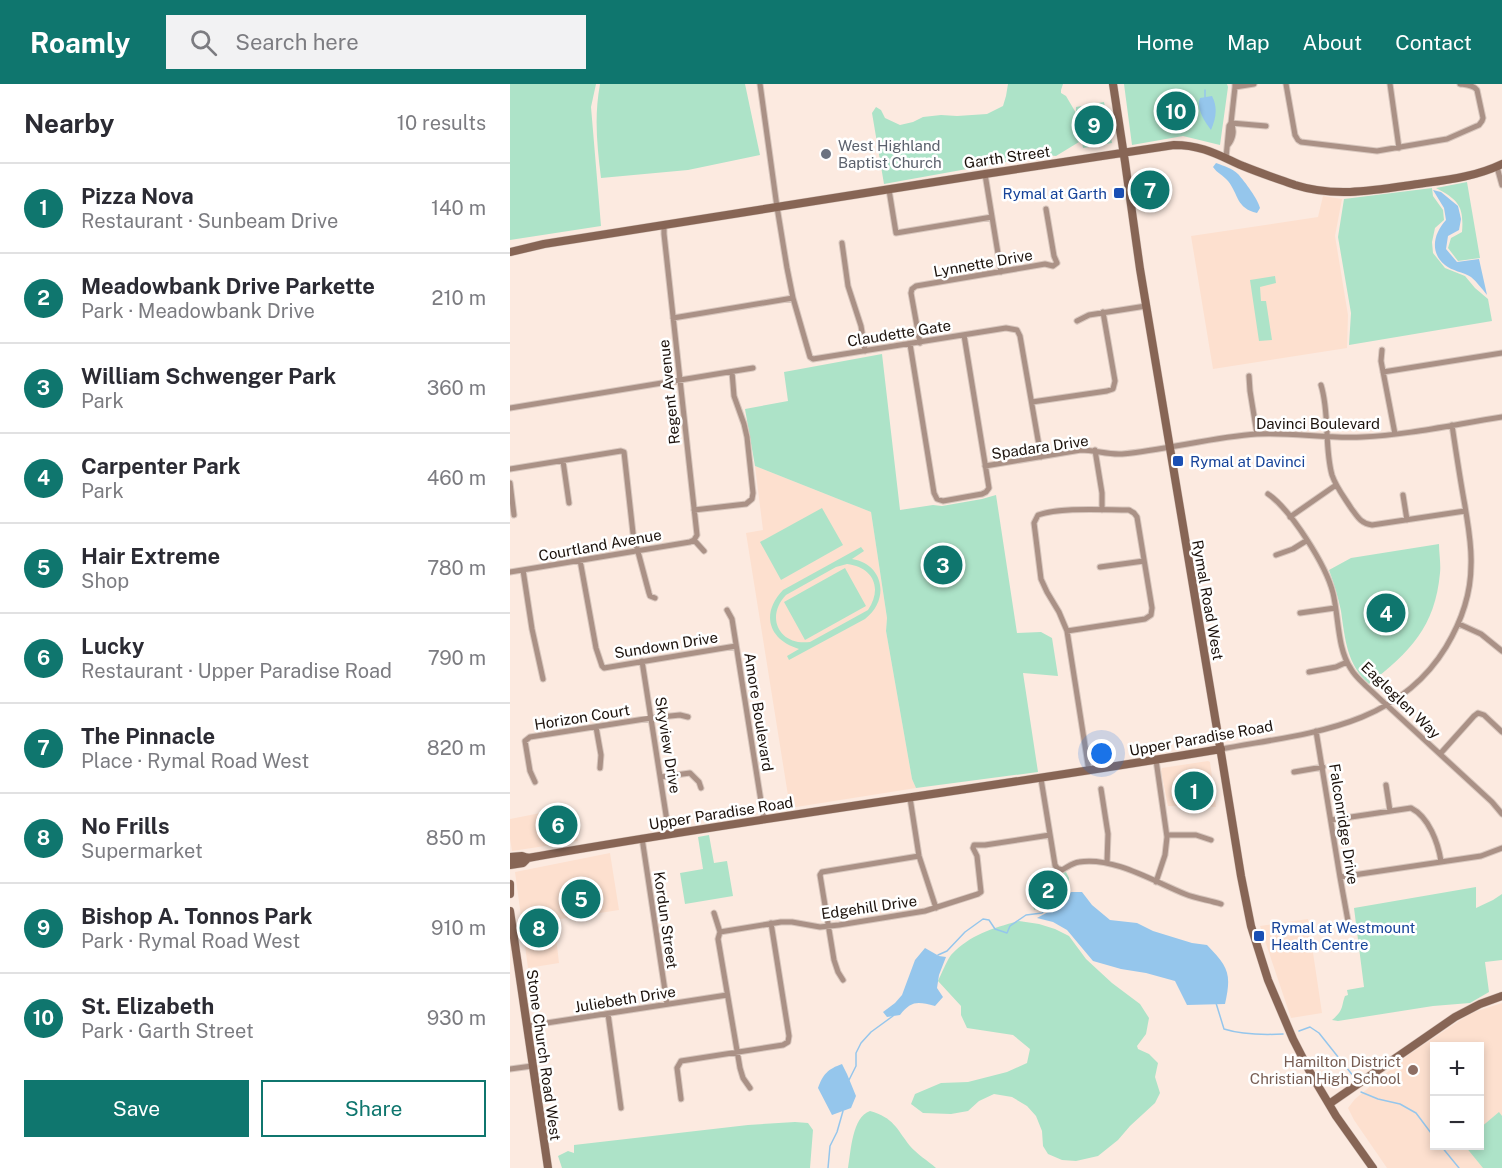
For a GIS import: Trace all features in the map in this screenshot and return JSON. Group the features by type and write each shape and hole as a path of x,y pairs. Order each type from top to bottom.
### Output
{"main road":[{"name":"Rymal Road West","path":"1113,84 1146,306 1245,897 1268,980 1293,1039 1329,1104 1373,1168"},
{"name":"Garth Street","path":"510,252 553,243 1174,145 1201,148 1269,176 1298,185 1322,191 1348,193 1455,179 1499,166"},
{"name":"Upper Paradise Road","path":"510,857 528,858 642,838 1041,779 1221,748"},
{"name":"Upper Paradise Road","path":"510,865 523,863 528,858"},
{"path":"510,884 510,894"},
{"name":"Stone Church Road West","path":"510,911 548,1168"},
{"path":"1329,1104 1455,1017 1502,996"}],"street":[{"name":"Claudette Gate","path":"760,84 777,207 793,298 810,357 812,359 1006,328 1017,330 1020,336 1041,457"},
{"path":"1226,158 1228,145 1232,140 1231,123 1235,86 1254,84"},
{"path":"1286,84 1295,135 1298,140 1377,152 1447,139 1479,125 1483,118 1478,90 1475,87 1460,84"},
{"path":"1390,84 1399,148"},
{"path":"1231,123 1266,126"},
{"path":"1499,166 1502,185"},
{"path":"985,174 1001,272"},
{"path":"889,190 896,233 992,217"},
{"name":"Lynnette Drive","path":"920,343 911,292 916,286 1045,264 1053,266 1056,263 1046,209"},
{"name":"Regent Avenue","path":"664,226 697,535 694,540"},
{"path":"842,243 848,286 861,326 865,351"},
{"path":"673,318 793,298"},
{"path":"1077,321 1089,315 1146,306"},
{"path":"1032,402 1113,389 1115,381 1103,312"},
{"path":"910,344 934,494 937,499 943,501 982,494 989,488 964,335"},
{"path":"1382,350 1381,361 1395,434"},
{"path":"1383,372 1502,353"},
{"path":"510,408 753,368"},
{"path":"694,510 746,504 752,499 747,437 734,396 732,372"},
{"path":"1249,376 1257,434"},
{"path":"1321,386 1326,403 1331,468 1336,485 1363,522 1372,525 1465,511"},
{"name":"Davinci Boulevard","path":"1169,446 1257,434 1361,437 1395,434 1502,417"},
{"name":"Upper Paradise Road","path":"1221,748 1352,721 1388,705 1412,687 1440,657 1459,624 1471,576 1470,544 1452,425"},
{"name":"Spadara Drive","path":"985,466 1081,450 1119,454 1169,446"},
{"path":"1095,450 1102,493 1102,510"},
{"path":"510,470 624,452 633,533 650,596 655,598"},
{"path":"563,461 569,503"},
{"path":"510,483 514,515"},
{"path":"1290,517 1336,485"},
{"name":"Eagleglen Way","path":"1268,494 1290,517 1326,573 1333,593 1342,648 1347,662 1356,675 1502,814"},
{"path":"1403,495 1407,520"},
{"path":"1067,631 1145,619 1150,615 1152,608 1137,518 1129,510 1085,509 1045,513 1038,515 1034,523 1041,579 1067,631 1089,771"},
{"path":"694,540 704,551"},
{"name":"Courtland Avenue","path":"510,572 694,540"},
{"path":"1276,555 1306,541"},
{"name":"Sundown Drive","path":"580,560 596,648 602,666 607,668 736,646"},
{"path":"1100,567 1144,561"},
{"path":"523,570 543,679"},
{"path":"1300,613 1335,608"},
{"name":"Amore Boulevard","path":"727,610 731,616 764,820"},
{"path":"1459,624 1481,634 1502,651"},
{"name":"Skyview Drive","path":"642,661 669,834"},
{"path":"1309,672 1336,667 1347,662"},
{"path":"1440,754 1478,713 1485,715 1502,732"},
{"name":"Horizon Court","path":"535,782 530,771 525,741 530,737 651,718 680,715 688,717"},
{"path":"596,727 602,755 600,768"},
{"name":"Falconridge Drive","path":"1316,730 1348,921"},
{"path":"1156,760 1167,835 1166,855 1156,882"},
{"path":"1294,772 1323,767"},
{"path":"661,777 690,773 699,782 701,788"},
{"path":"1041,779 1055,865 1059,869 1084,861 1107,863 1192,897 1221,904"},
{"path":"1386,785 1390,811"},
{"path":"1101,789 1108,834 1107,863"},
{"path":"909,798 919,856 936,908"},
{"path":"1331,820 1411,808 1425,820 1433,835 1441,861"},
{"name":"Edgehill Drive","path":"720,932 771,923 792,922 813,927 828,926 936,908 981,892 974,845 1050,835"},
{"path":"1167,835 1196,835 1211,840"},
{"name":"Kordun Street","path":"642,838 666,1004"},
{"path":"1340,877 1481,856 1502,848"},
{"path":"843,980 834,960 820,875 822,872 919,856"},
{"path":"714,913 720,932 718,939 741,1074 750,1089"},
{"path":"681,1099 677,1068 679,1063 783,1045 788,1042 789,1036 771,923"},
{"name":"Juliebeth Drive","path":"527,1026 727,995"},
{"path":"608,1014 621,1108"},
{"path":"510,1069 532,1066"}],"shaded area":[{"path":"1323,196 1342,199 1335,236 1348,315 1347,348 1213,369 1191,236 1318,217"},
{"path":"755,466 871,512 887,618 886,631 912,779 916,788 790,808 746,533 763,530"},
{"path":"1208,761 1216,807 1168,806 1162,768"},
{"path":"566,808 574,815 578,841 512,851 510,819"},
{"path":"610,853 619,910 554,920 559,963 528,968 515,872"},
{"path":"1308,919 1322,1013 1291,1018 1260,926"},
{"name":"Hamilton District Christian High School","path":"1502,1003 1502,1168 1387,1168 1348,1108 1355,1099 1411,1053 1465,1017"}],"green space":[{"path":"510,84 596,84 591,107 601,226 510,240"},
{"path":"600,84 745,84 760,155 688,170 601,178 597,142"},
{"path":"1008,84 1063,84 1061,93 1066,96 1076,113 1076,107 1104,102 1112,143 1083,148 1078,123 1079,142 1056,156 1044,155 884,184 872,113 876,107 881,110 885,118 900,125 923,117 987,114 1003,106"},
{"path":"1124,84 1227,84 1220,145 1183,136 1132,145"},
{"path":"1467,182 1480,258 1458,261 1448,248 1451,238 1462,232 1461,210 1450,196 1436,188"},
{"path":"1432,188 1433,196 1443,210 1444,220 1435,228 1432,242 1433,253 1445,268 1465,276 1488,299 1492,321 1349,345 1351,313 1338,237 1344,199"},
{"path":"1275,276 1276,283 1260,287 1261,301 1266,301 1272,340 1259,341 1250,280"},
{"path":"882,354 900,510 933,505 942,506 996,495 1017,633 1041,632 1052,638 1058,676 1023,673 1038,772 916,788 912,779 886,631 887,618 871,512 755,466 745,409 788,401 784,372"},
{"path":"822,508 843,545 781,580 760,542"},
{"path":"1439,544 1440,570 1437,592 1433,609 1426,623 1418,637 1397,661 1369,684 1356,669 1348,651 1340,606 1329,570 1351,558"},
{"path":"861,547 864,551 852,559 863,562 871,568 880,584 878,602 865,619 789,660 787,656 799,649 789,645 775,633 770,617 776,599 783,590","holes":["847,564 856,566 869,574 875,587 875,594 868,610 810,642 799,642 783,635 776,621 780,604 786,595 836,567"]},
{"path":"845,568 866,606 805,640 784,602"},
{"path":"709,835 714,863 727,861 733,896 685,904 680,873 703,869 698,837"},
{"path":"1055,872 1066,872 1069,886 1053,900 1034,910 1030,885"},
{"path":"1476,887 1476,908 1502,894 1502,960 1485,962 1489,992 1470,1003 1332,1020 1340,1011 1345,996 1348,995 1347,990 1364,987 1354,908"},
{"path":"1019,921 1039,924 1069,936 1086,959 1140,1004 1149,1018 1146,1034 1137,1046 1158,1063 1155,1077 1160,1093 1155,1103 1118,1140 1098,1156 1076,1161 1062,1160 1048,1154 1043,1146 1042,1131 1036,1116 1027,1106 1012,1097 994,1094 979,1101 968,1111 951,1114 923,1113 911,1104 915,1094 941,1083 968,1082 1007,1072 1027,1063 1030,1049 1013,1035 967,1028 961,1015 961,1006 938,981 951,955 966,942 991,929"},
{"path":"870,1111 890,1120 913,1149 936,1168 848,1168 856,1127 864,1114"},
{"path":"1499,1112 1502,1116 1502,1168 1483,1168 1468,1150 1484,1150 1484,1125"},
{"path":"808,1123 813,1130 810,1168 562,1168 558,1156 568,1151 574,1153 574,1145 748,1125"}],"water":[{"path":"1212,96 1216,113 1211,130 1201,114 1199,102 1200,98"},
{"path":"1216,163 1228,167 1241,177 1259,204 1260,208 1257,213 1241,204 1232,186 1213,167"},
{"path":"1433,190 1441,192 1458,206 1461,219 1459,230 1448,236 1446,249 1457,262 1479,259 1487,295 1471,277 1448,267 1440,260 1435,242 1446,220 1444,208"},
{"path":"1071,892 1082,892 1092,905 1110,920 1137,923 1153,931 1192,943 1207,945 1220,959 1226,971 1228,985 1225,1004 1187,1005 1175,981 1093,961 1067,930 1053,922 1037,918 1056,907"},
{"path":"925,948 939,956 946,957 937,988 943,997 935,1006 916,1003 900,1015 887,1017 883,1012 902,995 915,960"},
{"path":"842,1064 856,1096 851,1108 832,1115 818,1088 827,1073"}],"waterway":[{"path":"1205,90 1205,97"},
{"path":"938,955 947,951 965,932 983,919 989,920 995,929 1007,933 1010,926 1026,915 1042,913 1059,900 1064,901"},
{"path":"1216,1003 1224,1029 1253,1034 1283,1034"},
{"path":"849,1080 856,1066 856,1053 861,1043 871,1032 893,1016"},
{"path":"1299,1031 1310,1027 1319,1033 1354,1077"},
{"path":"1361,1092 1400,1104 1416,1113 1430,1132"},
{"path":"828,1168 830,1146 843,1111"},
{"path":"1444,1150 1459,1168"}],"place":[{"name":"St. Elizabeth","path":"1176,111"},
{"name":"Bishop A. Tonnos Park","path":"1094,125"},
{"name":"West Highland Baptist Church","path":"826,154"},
{"name":"The Pinnacle","path":"1150,190"},
{"name":"Rymal at Garth","path":"1119,193"},
{"name":"Rymal at Davinci","path":"1178,461"},
{"name":"William Schwenger Park","path":"943,565"},
{"name":"Carpenter Park","path":"1386,613"},
{"name":"Pizza Nova","path":"1194,791"},
{"name":"Lucky","path":"558,825"},
{"name":"Meadowbank Drive Parkette","path":"1048,890"},
{"name":"Hair Extreme","path":"581,899"},
{"name":"No Frills","path":"539,928"},
{"name":"Rymal at Westmount Health Centre","path":"1259,936"},
{"name":"Hamilton District Christian High School","path":"1413,1070"}]}
